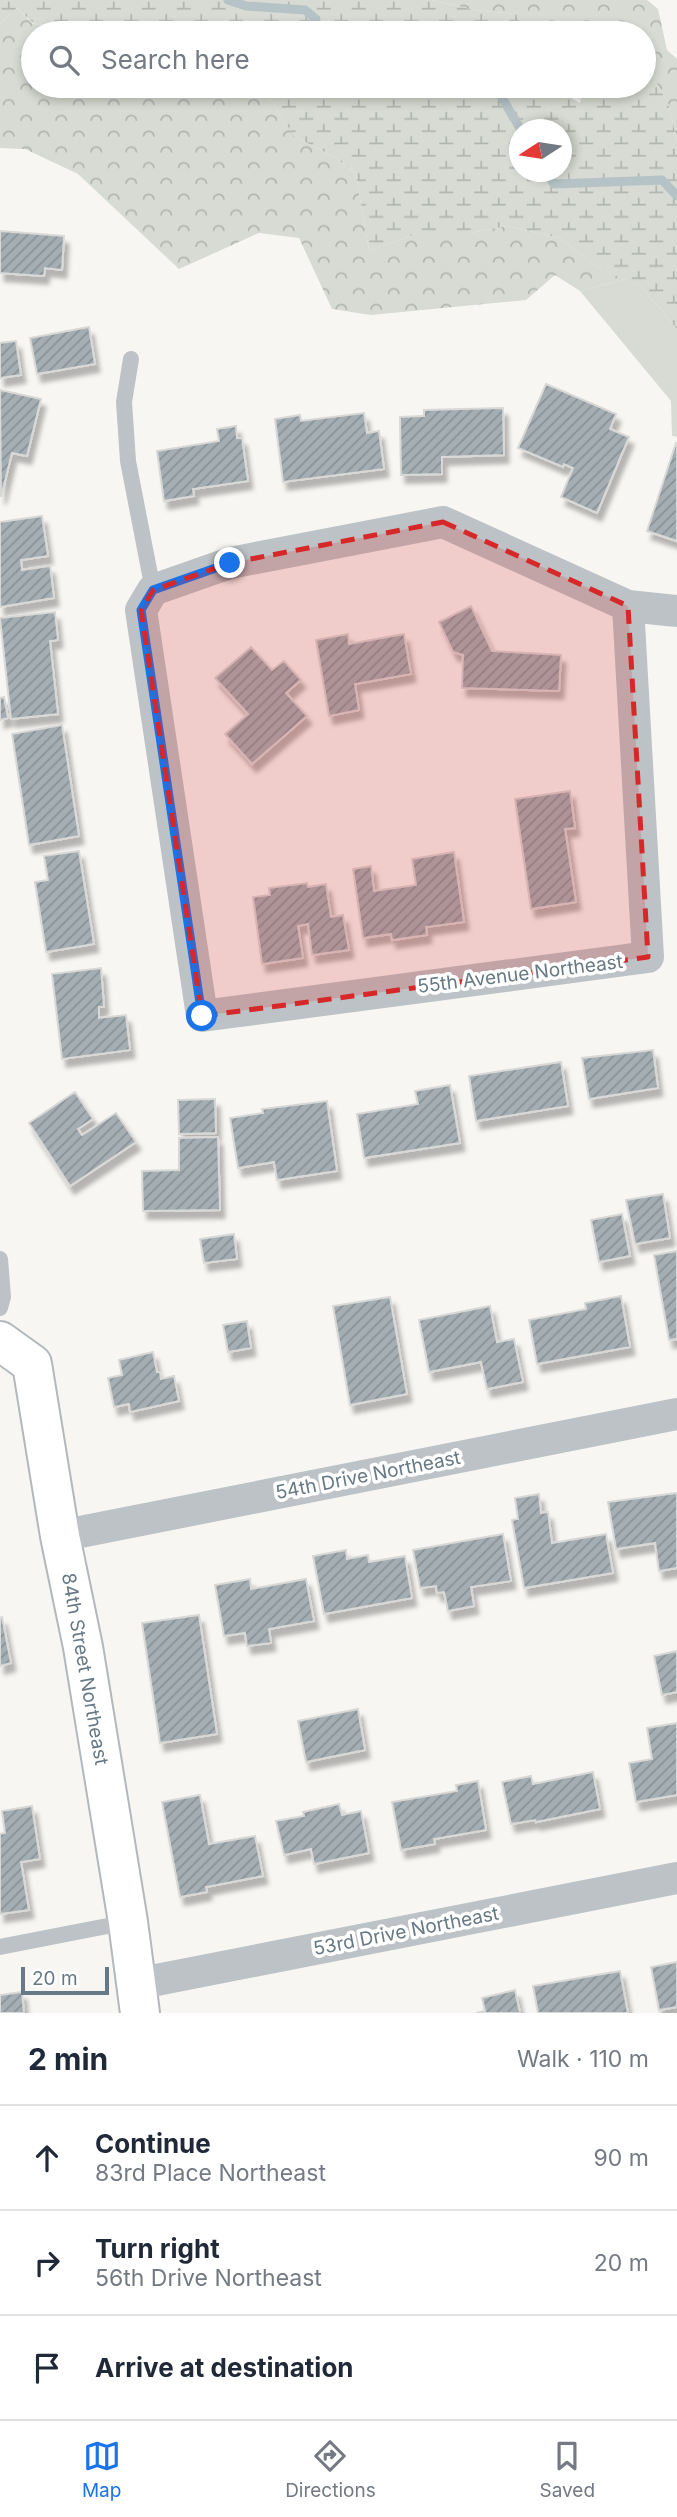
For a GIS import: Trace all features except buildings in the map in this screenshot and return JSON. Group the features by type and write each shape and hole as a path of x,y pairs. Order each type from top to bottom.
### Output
{"street":[{"path":"147,600 230,563 443,522 628,606 677,611"},
{"name":"55th Avenue Northeast","path":"147,600 202,1016 648,957 628,606"},
{"name":"84th Street Northeast","path":"0,1341 32,1364 60,1536 83,1647 138,1998"},
{"name":"54th Drive Northeast","path":"60,1536 677,1414"},
{"name":"53rd Drive Northeast","path":"138,1998 677,1878"}],"lane":[{"path":"131,359 124,402 128,461 147,600"},
{"path":"0,1259 3,1297 0,1308"},
{"path":"0,1947 128,1922"}],"highlighted area":[{"path":"443,522 628,606 648,957 202,1016 141,610 153,590 230,563"}],"green space":[{"path":"0,0 431,0 475,10 516,14 519,21 31,21 17,8 0,23"},
{"path":"431,0 647,0 658,9 667,50 677,59 677,140 668,103 656,82 656,21 519,21 516,14 475,10"},
{"path":"17,8 30,21 21,21 21,98 270,98 294,136 336,158 356,174 369,251 418,233 470,233 507,226 560,238 601,270 626,279 580,291 555,275 526,300 371,315 332,309 299,238 259,233 179,269 78,174 25,149 0,148 0,23"},
{"path":"656,82 668,103 677,140 677,329 640,285 601,270 560,238 507,226 470,233 418,233 369,251 356,174 336,158 294,136 270,98 571,98 580,103 581,98 656,98"},
{"path":"626,279 640,285 677,329 677,437 672,436 671,401 580,291"}],"waterway":[{"path":"228,0 246,6 305,10 316,21"},
{"path":"502,98 514,119"},
{"path":"553,182 662,180 677,196"}],"route":[{"path":"202,1016 141,610 153,590 230,563"}]}
